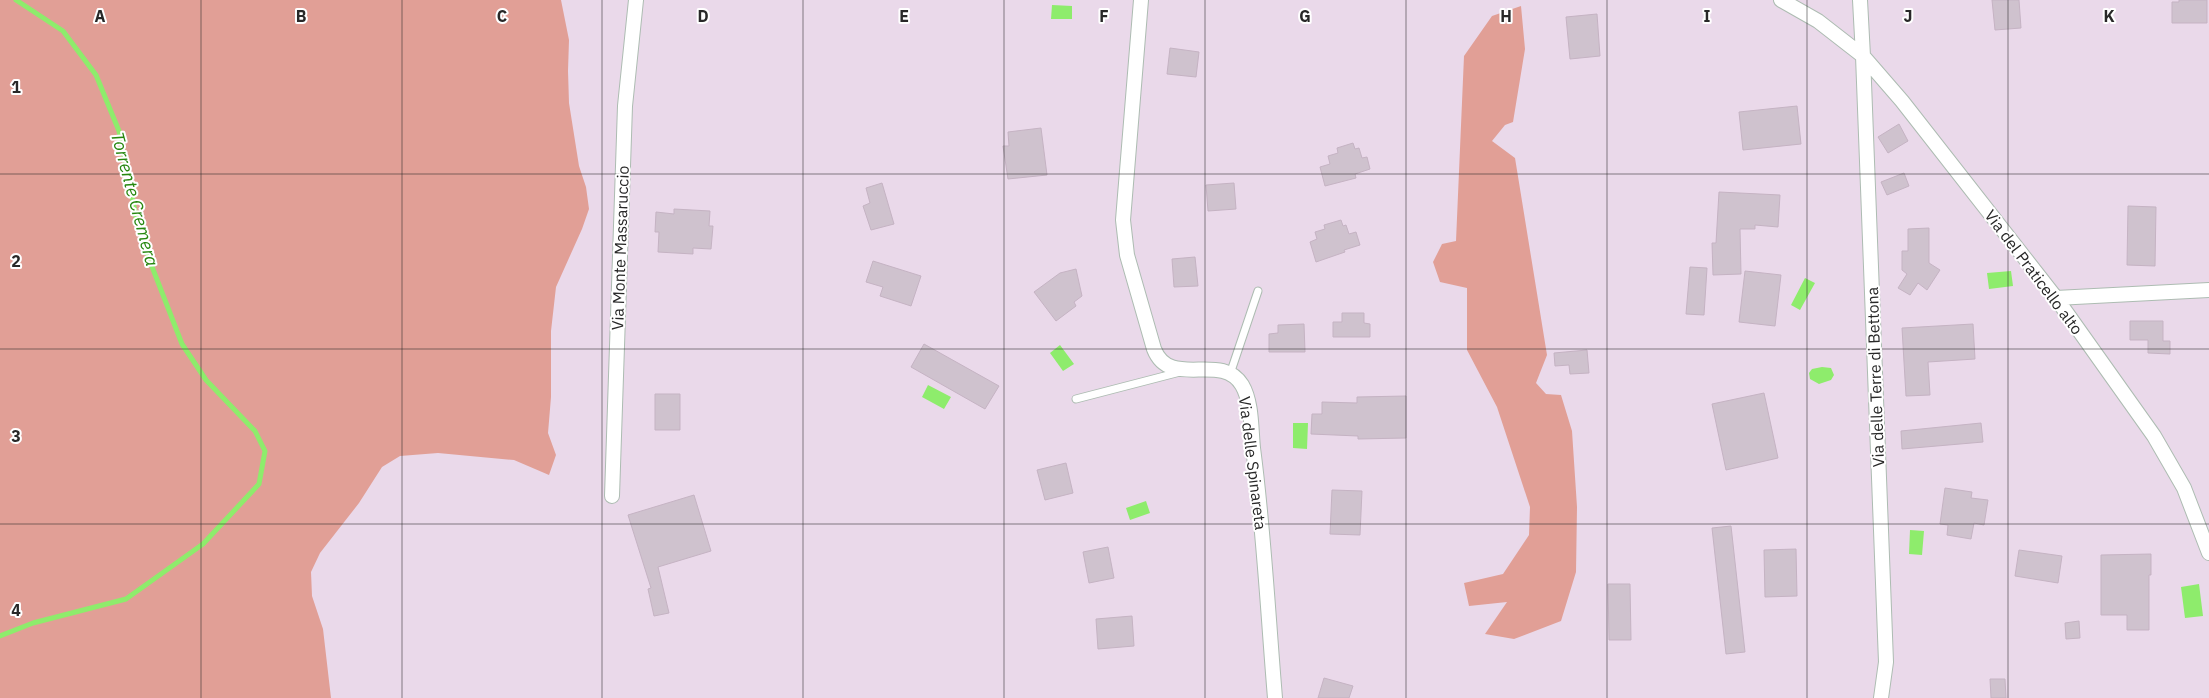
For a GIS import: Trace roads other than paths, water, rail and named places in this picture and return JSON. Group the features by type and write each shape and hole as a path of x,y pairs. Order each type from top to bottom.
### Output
{"street":[{"name":"Via Monte Massaruccio","path":"612,496 625,106 636,0"},
{"name":"Via delle Spinareta","path":"1141,0 1123,220 1127,255 1156,355 1164,364 1186,371 1208,369 1230,374 1240,382 1247,397 1258,483 1275,698"},
{"path":"1781,0 1818,21 1863,56"},
{"path":"1860,0 1863,56"},
{"name":"Via del Praticello alto","path":"1863,56 1902,100 2056,298 2163,450 2184,488 2209,552"},
{"name":"Via delle Terre di Bettona","path":"1863,56 1886,662 1881,698"},
{"path":"2056,298 2209,290"}],"lane":[{"path":"1230,374 1258,291"},
{"path":"1076,399 1186,371"}],"waterway":[{"name":"Torrente Cremera","path":"0,636 33,623 126,599 203,544 259,484 265,451 255,431 206,380 182,344 144,246 136,217 119,131 96,75 63,31 16,0"}]}
